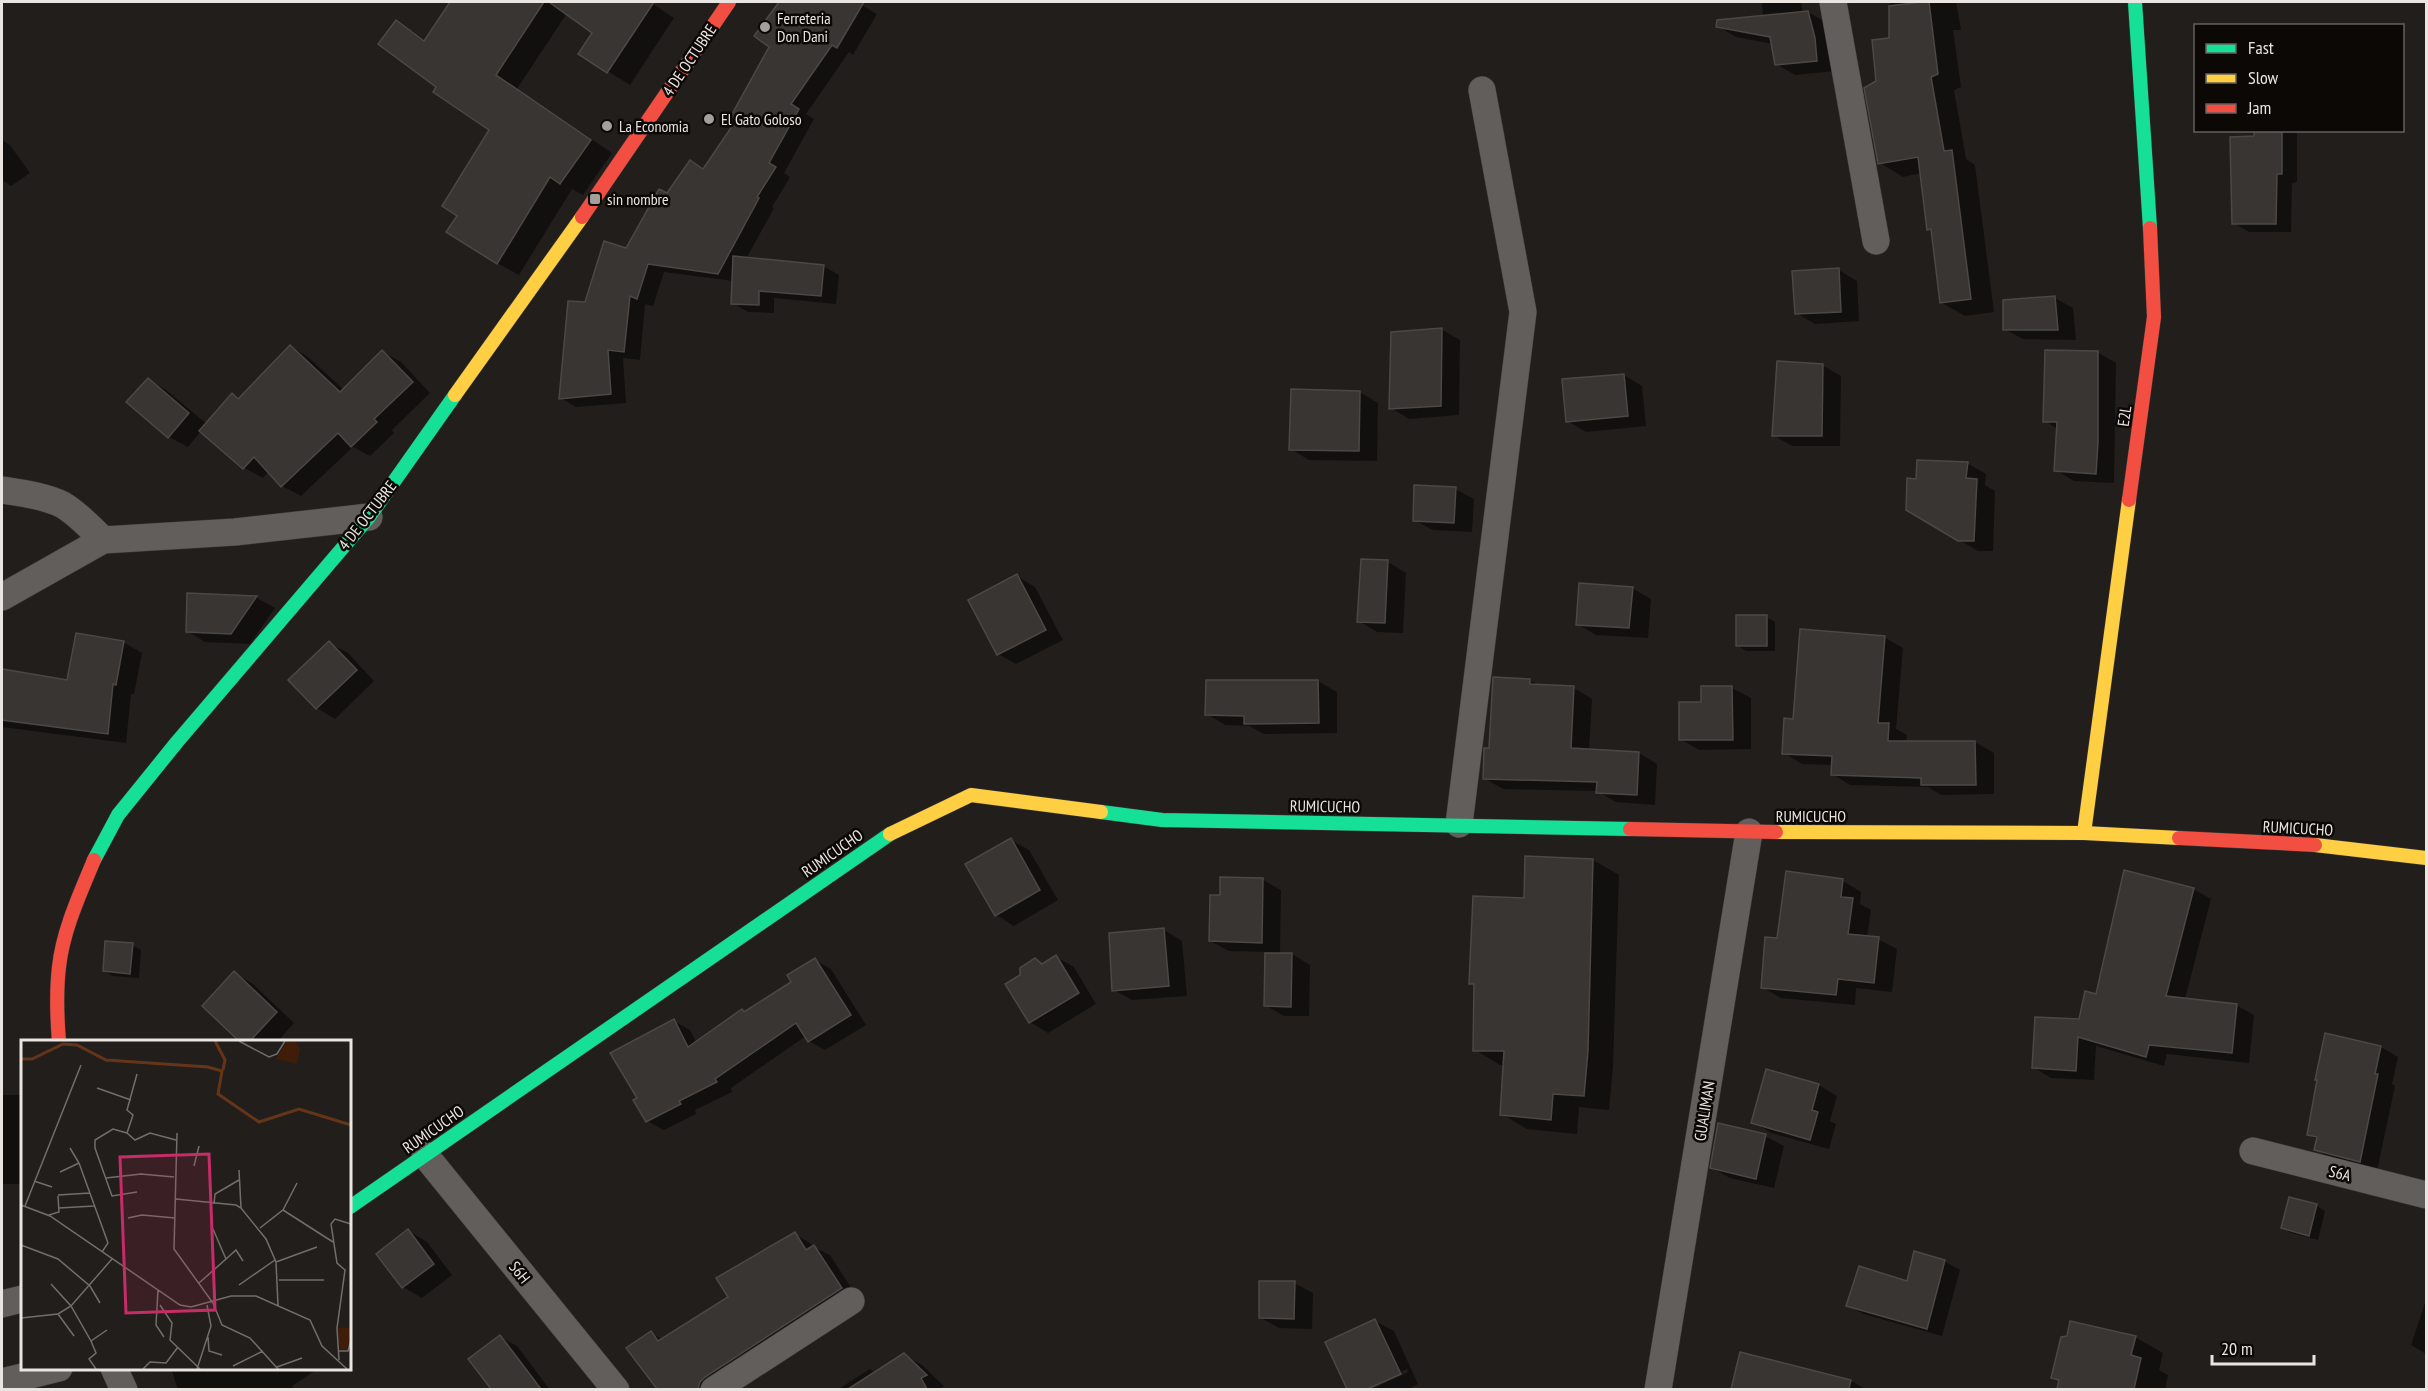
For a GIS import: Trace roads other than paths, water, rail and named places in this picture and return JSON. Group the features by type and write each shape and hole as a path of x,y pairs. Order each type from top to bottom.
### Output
{"street":[{"name":"4 DE OCTUBRE","path":"60,1040 57,1018 59,966 72,914 96,856 118,815 177,742 369,517 595,199 729,2"},
{"path":"1833,2 1876,241"},
{"name":"E2L","path":"2084,833 2154,317 2151,241 2134,2"},
{"path":"1459,824 1523,312 1482,90"},
{"path":"2,490 62,505 85,522 103,540"},
{"path":"2,597 103,540 235,532 369,517"},
{"name":"RUMICUCHO","path":"351,1206 889,834 971,795 1162,820 1459,824 1749,832 2084,833 2329,846 2427,858"},
{"name":"GUALIMAN","path":"1658,1389 1749,832"},
{"name":"S6A","path":"2253,1151 2427,1195"},
{"name":"S6H","path":"425,1155 616,1389"},
{"path":"2,1304 21,1299"},
{"path":"714,1389 851,1301"},
{"path":"2,1382 51,1370"},
{"path":"115,1370 124,1389"}],"place":[{"name":"Ferreteria Don Dani","path":"765,27"},
{"name":"El Gato Goloso","path":"709,119"},
{"name":"La Economia","path":"607,126"},
{"name":"sin nombre","path":"595,199"}]}
